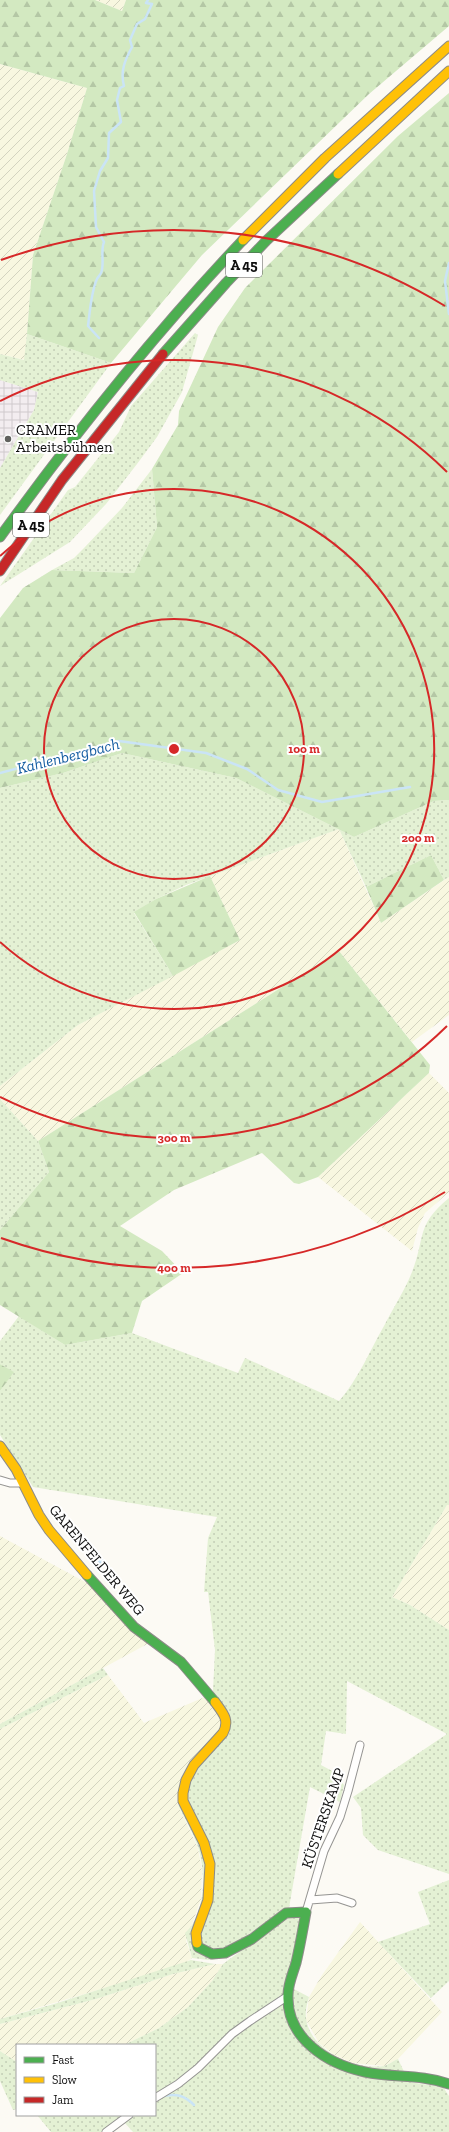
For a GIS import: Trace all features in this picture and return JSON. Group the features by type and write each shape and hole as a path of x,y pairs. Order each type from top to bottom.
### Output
{"main road":[{"name":"A 45","path":"0,537 44,473 120,376 210,273 314,168 404,85 449,46"},
{"name":"A 45","path":"0,571 62,480 96,436 141,380 226,283 267,240 449,71"},
{"name":"GARENFELDER WEG","path":"0,1446 16,1469 39,1515 49,1530 117,1610 134,1626 180,1662 211,1696 226,1717 226,1727 223,1733 189,1772 183,1793 183,1801 204,1843 210,1864 211,1877 208,1900 196,1933 198,1947 212,1954 225,1953 252,1939 286,1913 306,1912"},
{"path":"306,1912 288,1996 292,2020 299,2034 324,2058 343,2066 365,2072 419,2078 449,2084"}],"street":[{"path":"0,1480 10,1483 23,1484"},
{"name":"KÜSTERSKAMP","path":"306,1912 324,1851 340,1817 360,1745"},
{"path":"310,1900 337,1898 352,1903"},
{"path":"156,2097 178,2084 198,2068 238,2030 288,1996"},
{"path":"106,2132 127,2116"}],"shaded area":[{"name":"CRAMER Arbeitsbühnen","path":"0,380 38,392 34,410 0,468"}],"green space":[{"path":"0,0 95,0 122,11 126,0 449,0 449,26 369,94 202,255 111,363 27,334 33,255 67,154 87,88 0,64"},
{"path":"95,0 126,0 122,11"},
{"path":"0,64 87,88 67,154 33,255 25,360 0,354"},
{"path":"449,93 449,800 434,801 354,837 236,778 122,753 63,773 0,788 0,618 23,588 52,570 134,573 157,527 152,469 178,425 179,411 218,327 245,288 398,136"},
{"path":"195,333 198,335 182,392 157,437 137,464 106,504 70,542 0,586 68,490 75,487 119,432 131,406"},
{"path":"27,334 111,363 0,515 0,468 34,410 38,392 0,380 0,354 24,360"},
{"path":"152,469 157,527 134,573 52,570 74,558 84,548 122,508"},
{"path":"122,753 236,778 338,829 186,885 156,899 134,913 173,976 78,1025 0,1086 0,788 63,773"},
{"path":"449,800 449,877 444,880 431,855 366,887 339,830 354,837 434,801"},
{"path":"339,829 381,923 449,877 449,1015 412,1042 339,951 38,1141 0,1099 0,1086 78,1025 240,940 210,876"},
{"path":"431,855 444,880 381,923 366,887"},
{"path":"210,876 240,940 173,976 134,912 156,899"},
{"path":"339,951 430,1065 429,1073 318,1177 299,1184 294,1183 262,1153 174,1190 120,1226 162,1251 183,1273 142,1301 132,1333 65,1345 0,1305 0,1230 49,1172 38,1141"},
{"path":"429,1073 449,1093 449,1192 425,1213 418,1228 412,1251 318,1177"},
{"path":"0,1099 38,1141 49,1172 0,1230"},
{"path":"449,1198 449,1505 447,1505 392,1597 410,1605 449,1630 449,1874 378,1850 363,1835 361,1808 353,1797 447,1734 347,1681 346,1734 326,1731 321,1765 334,1772 344,1785 340,1802 310,1787 289,1908 222,1952 198,1944 213,1888 186,1798 190,1778 230,1725 231,1720 228,1711 215,1696 213,1691 215,1650 208,1592 204,1592 208,1538 217,1517 33,1487 0,1435 0,1391 13,1372 0,1364 0,1341 19,1316 65,1345 132,1333 238,1373 245,1358 339,1401 358,1374 406,1286 416,1260 426,1224 438,1208"},
{"path":"0,1364 14,1372 0,1391"},
{"path":"447,1505 449,1505 449,1630 410,1605 392,1597"},
{"path":"0,1536 89,1584 151,1642 0,1724"},
{"path":"103,1668 108,1675 0,1729 0,1724"},
{"path":"108,1675 144,1723 207,1696 222,1718 221,1728 183,1776 178,1805 198,1848 202,1871 201,1899 186,1941 192,1958 182,1965 0,2019 0,1729"},
{"path":"178,1805 200,1840 209,1881 194,1942 222,1958 209,1960 192,1958 185,1933 192,1925 200,1904 203,1880 201,1857 189,1826"},
{"path":"449,1880 449,1981 431,1998 378,1942 430,1924 418,1892"},
{"path":"288,1916 299,1917 302,1919 285,1994 185,2075 156,2093 156,2044 126,2044 159,2028 188,2007 212,1981 223,1964"},
{"path":"360,1922 442,2012 398,2059 384,2066 353,2063 334,2055 319,2043 306,2020 309,1997 322,1975"},
{"path":"191,1960 215,1964 173,1974 96,1999 0,2024 0,2019 54,2004"},
{"path":"215,1964 223,1964 212,1981 188,2007 159,2028 126,2044 16,2044 16,2061 0,2051 0,2024 96,1999 173,1974"},
{"path":"292,1988 309,1997 306,2008 306,2018 309,2030 325,2049 336,2056 360,2065 384,2066 398,2059 409,2082 443,2087 449,2096 449,2132 133,2132 124,2122 134,2116 156,2116 156,2102 200,2069 235,2036"},
{"path":"0,2051 16,2061 16,2109 13,2110 0,2081"},
{"path":"38,2116 123,2116 101,2132 51,2132"}],"water":[{"path":"97,1550 105,1562 99,1566 91,1554"}],"waterway":[{"path":"99,338 88,326 93,290 102,269 102,250 104,242 96,227 94,191 100,171 108,158 109,133 121,122 117,100 120,88 124,86 123,70 127,56 132,47 130,40 137,24 145,19 152,4 146,3 148,0"},
{"path":"449,263 445,281 449,314"},
{"name":"Kahlenbergbach","path":"0,773 119,741 206,753 247,769 278,790 322,802 410,787"},
{"path":"164,2096 180,2096 187,2099 194,2105"}],"traffic: fast":[{"path":"163,354 226,283 267,240 338,174"},
{"path":"0,537 57,460 147,347 243,240"},
{"path":"87,1575 134,1627 181,1662 215,1702"},
{"path":"197,1943 198,1947 212,1954 225,1953 252,1939 286,1913 306,1912 296,1963 288,1991 289,2010 294,2024 301,2036 323,2055 337,2063 351,2068 376,2074 418,2077 449,2084"}],"traffic: slow":[{"path":"243,240 325,158 449,46"},
{"path":"338,174 449,71"},
{"path":"0,1446 16,1469 39,1515 49,1530 87,1575"},
{"path":"197,1943 196,1933 208,1900 210,1864 204,1843 183,1801 183,1793 186,1780 194,1765 223,1733 225,1728 225,1717 215,1702"}],"traffic: jam":[{"path":"0,571 62,480 163,354"}],"place":[{"name":"CRAMER Arbeitsbühnen","path":"8,439"}]}
